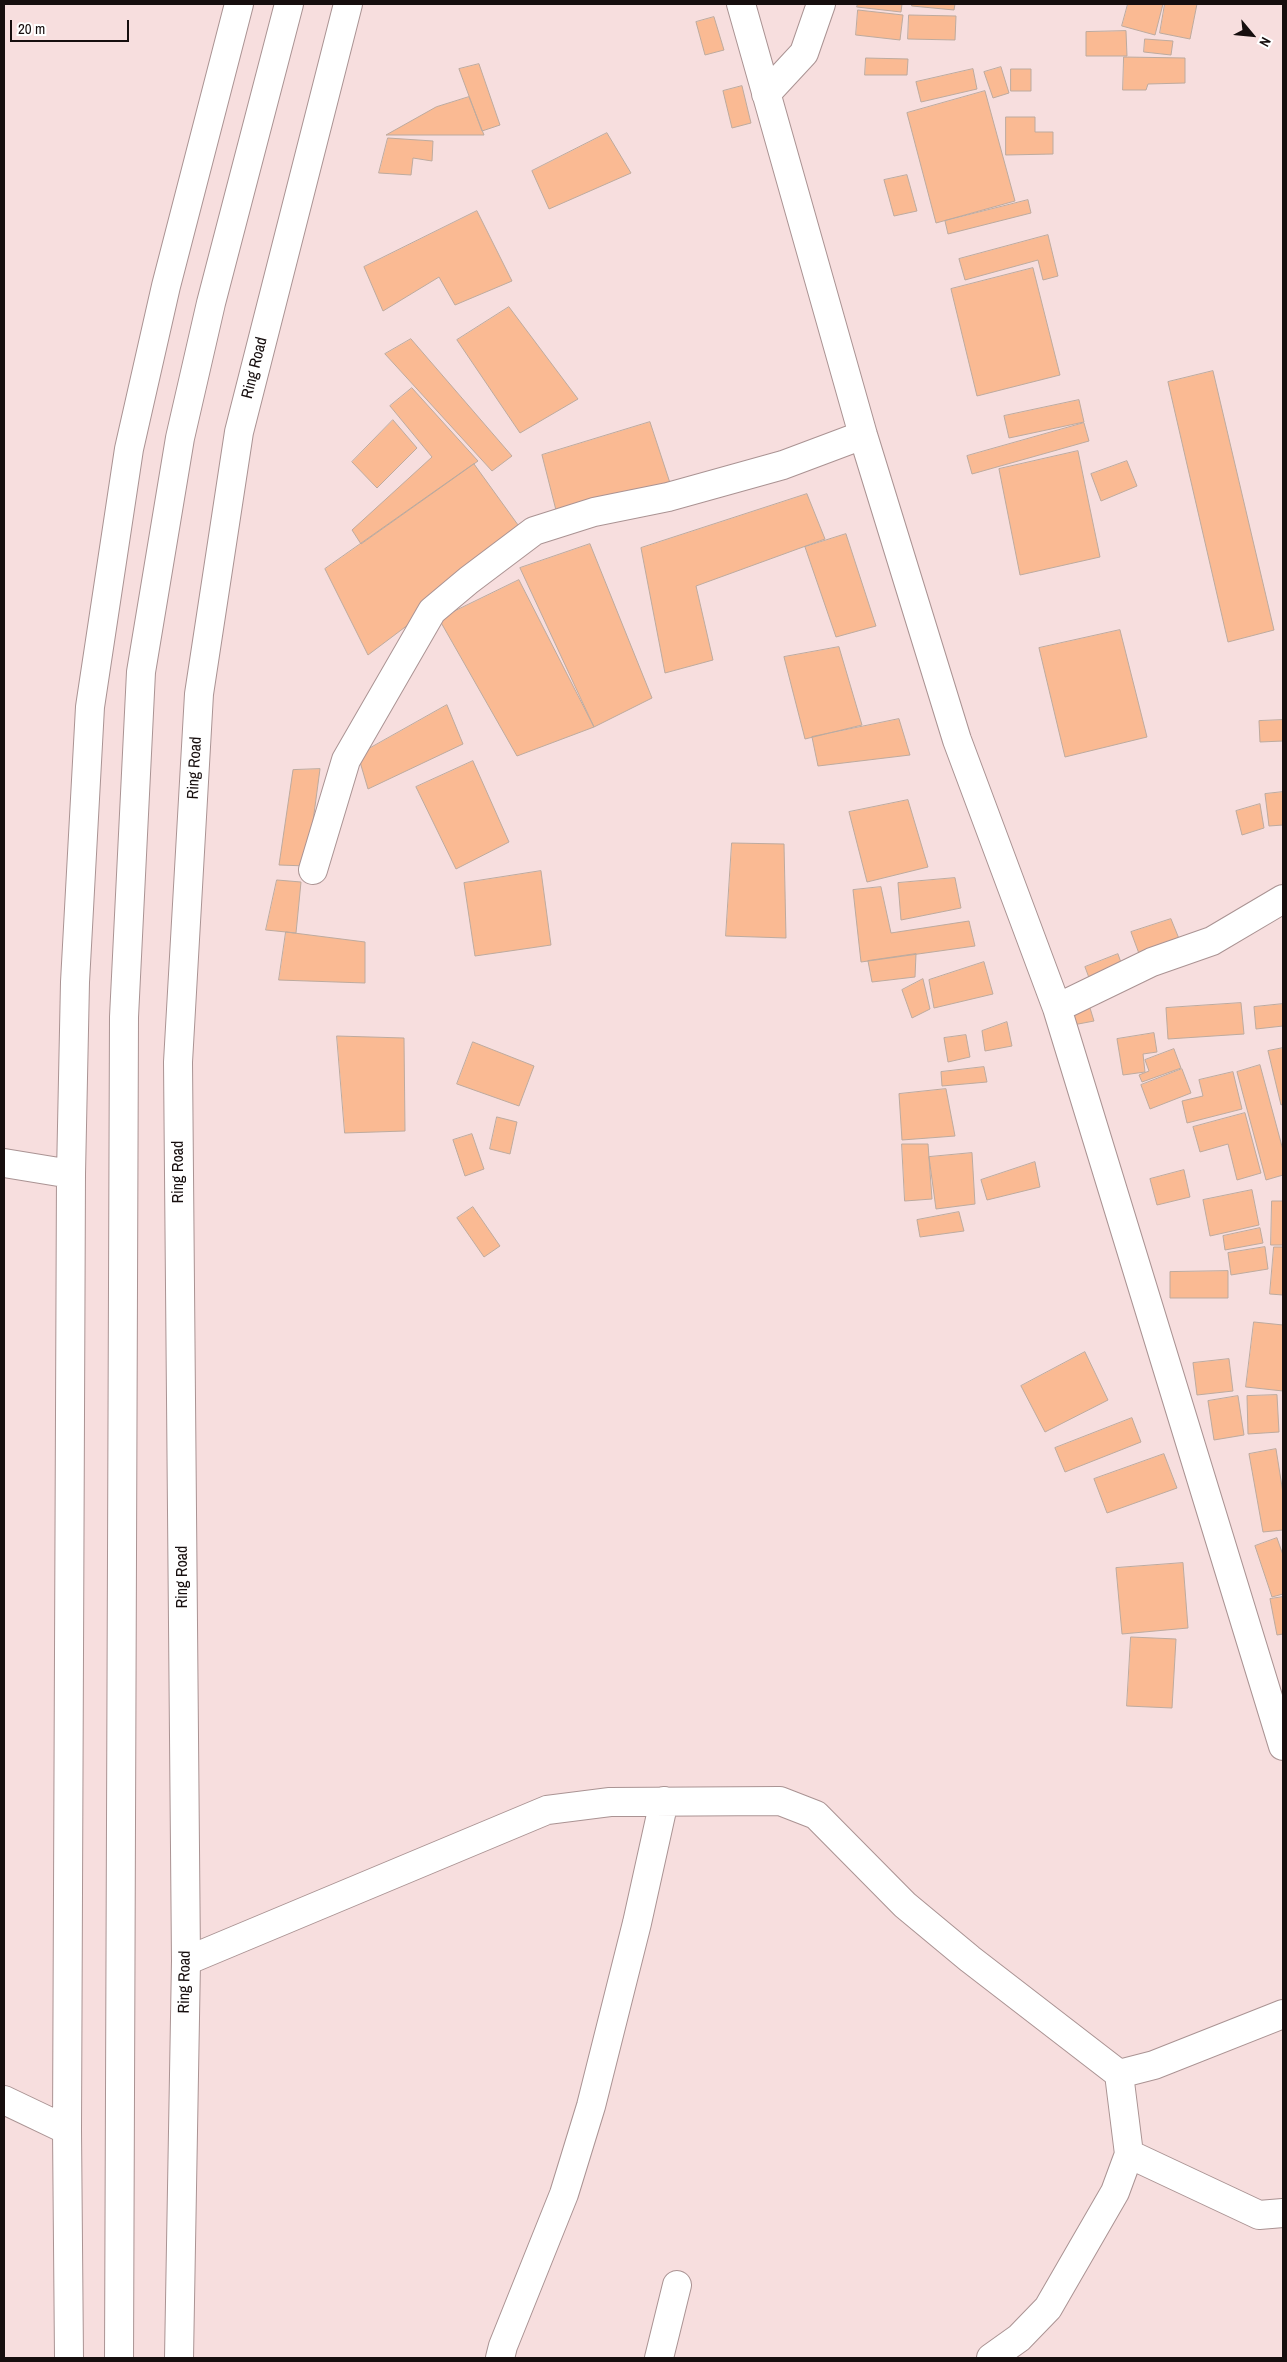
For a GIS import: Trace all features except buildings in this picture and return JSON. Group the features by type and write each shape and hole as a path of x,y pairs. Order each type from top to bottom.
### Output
{"main road":[{"path":"68,2358 67,2130 71,1174 75,982 90,707 129,449 166,286 239,4"},
{"path":"119,2358 124,1017 141,672 180,438 210,303 289,4"},
{"name":"Ring Road","path":"179,2358 186,1961 178,1062 199,694 239,432 348,4"},
{"path":"740,4 863,435 957,740 1057,1008 1283,1746"},
{"path":"766,94 804,53 822,4"},
{"path":"313,870 346,760 432,611 469,580 534,531 594,512 668,497 783,465 863,435"},
{"path":"1057,1008 1152,962 1212,941 1283,899"},
{"path":"4,1163 71,1174"},
{"path":"500,2358 503,2346 564,2194 591,2106 637,1923 664,1801"},
{"path":"186,1961 547,1810 610,1802 780,1801 816,1815 905,1905 970,1959 1119,2074 1129,2154 1115,2192 1048,2308 1019,2338 991,2358"},
{"path":"1119,2074 1154,2065 1283,2014"},
{"path":"4,2100 67,2130"},
{"path":"1129,2154 1259,2215 1283,2213"},
{"path":"659,2358 677,2284"}]}
